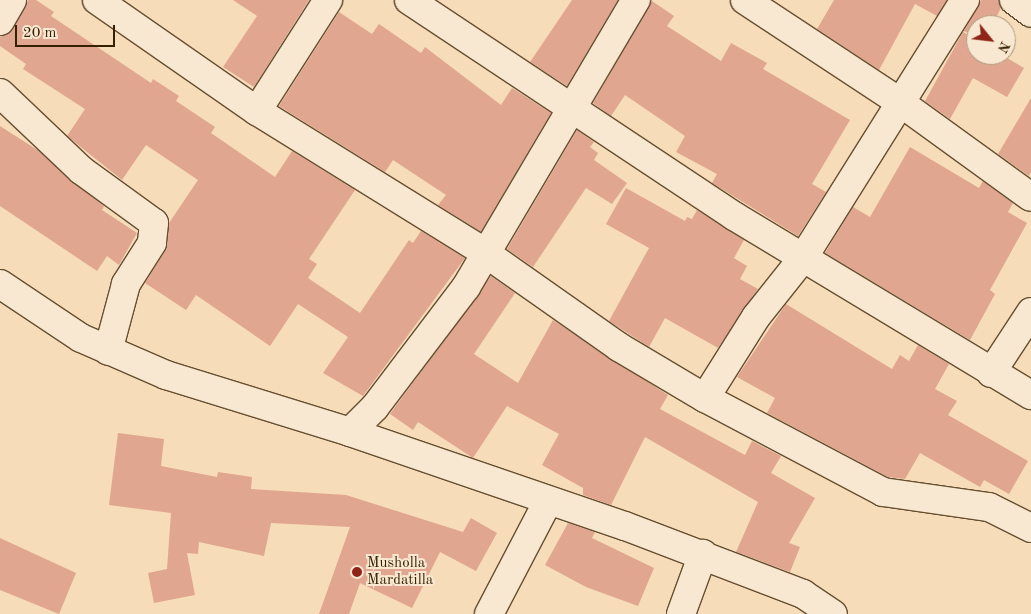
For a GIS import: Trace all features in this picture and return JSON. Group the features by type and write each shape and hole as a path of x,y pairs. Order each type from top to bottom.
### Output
{"street":[{"path":"0,21 12,0"},
{"path":"97,0 257,111 484,252 619,347 705,398 883,492 989,507 1031,528"},
{"path":"257,111 328,0"},
{"path":"409,0 571,108 803,258 991,374 1031,395"},
{"path":"350,432 375,407 466,287 484,252 636,0"},
{"path":"745,0 901,103 1031,197"},
{"path":"705,398 756,318 803,258 965,0"},
{"path":"1014,0 1031,14"},
{"path":"0,93 80,170 154,224 152,243 126,284 108,351"},
{"path":"0,284 81,338 166,375 350,432 703,554 803,594 833,614"},
{"path":"991,374 1031,312"},
{"path":"489,614 548,501"},
{"path":"682,614 703,554"}],"building":[{"path":"28,0 36,0 54,12 51,16 151,83 153,79 179,96 176,101 215,127 211,133 275,177 292,151 355,190 309,259 317,264 308,278 360,313 409,240 413,243 421,231 465,258 363,396 323,373 348,337 298,304 270,346 196,295 186,310 145,283 165,251 169,223 198,180 146,145 122,180 67,136 85,109 23,69 26,64 0,46 0,37 13,29"},
{"path":"233,0 309,0 254,87 223,67 257,16"},
{"path":"572,0 618,0 567,86 530,62"},
{"path":"834,0 947,0 937,16 915,4 879,70 817,29"},
{"path":"981,0 999,0 1001,8 997,15 973,15"},
{"path":"652,1 674,16 667,26 721,61 731,43 767,63 763,69 850,120 812,184 826,192 798,236 712,183 717,174 676,152 685,136 625,95 611,116 593,103"},
{"path":"339,12 372,34 379,24 421,53 425,47 501,105 512,88 551,113 481,232 438,205 446,195 393,160 385,172 279,106"},
{"path":"963,32 966,34 966,65 1016,65 1016,63 1024,68 1007,97 973,78 950,119 925,101"},
{"path":"1031,98 1031,172 1029,176 998,154"},
{"path":"0,126 39,151 104,206 102,210 137,233 119,265 107,256 97,271 0,206"},
{"path":"577,130 594,142 590,147 598,153 594,160 627,183 612,204 586,188 533,267 507,249"},
{"path":"910,147 979,188 983,181 1013,203 1008,212 1027,223 990,290 995,294 970,340 825,253 853,207 870,217"},
{"path":"626,188 685,221 687,217 692,219 697,210 744,240 734,258 747,266 740,279 758,289 718,348 665,318 649,347 609,321 649,248 606,224"},
{"path":"491,276 515,293 474,354 518,383 553,320 668,395 660,409 745,455 752,441 781,456 771,473 815,498 789,543 800,547 790,572 736,552 758,502 645,437 611,505 583,495 583,488 542,465 559,434 507,406 473,458 418,422 413,430 390,414"},
{"path":"786,304 892,369 900,355 909,361 918,345 949,364 935,389 957,401 948,415 1028,461 1009,494 984,480 980,487 920,453 905,479 888,477 767,413 775,398 737,377"},
{"path":"118,433 164,439 161,466 217,477 218,472 252,477 251,489 346,495 463,532 471,518 497,533 476,571 440,552 412,608 360,583 349,614 319,614 350,527 271,523 264,556 199,542 198,554 187,553 195,595 154,603 148,573 167,569 171,513 109,505"},
{"path":"568,523 595,532 592,538 654,568 638,606 586,587 545,565"},
{"path":"0,538 76,573 59,614 0,590"}],"place":[{"name":"Musholla Mardatilla","path":"357,572"}]}
